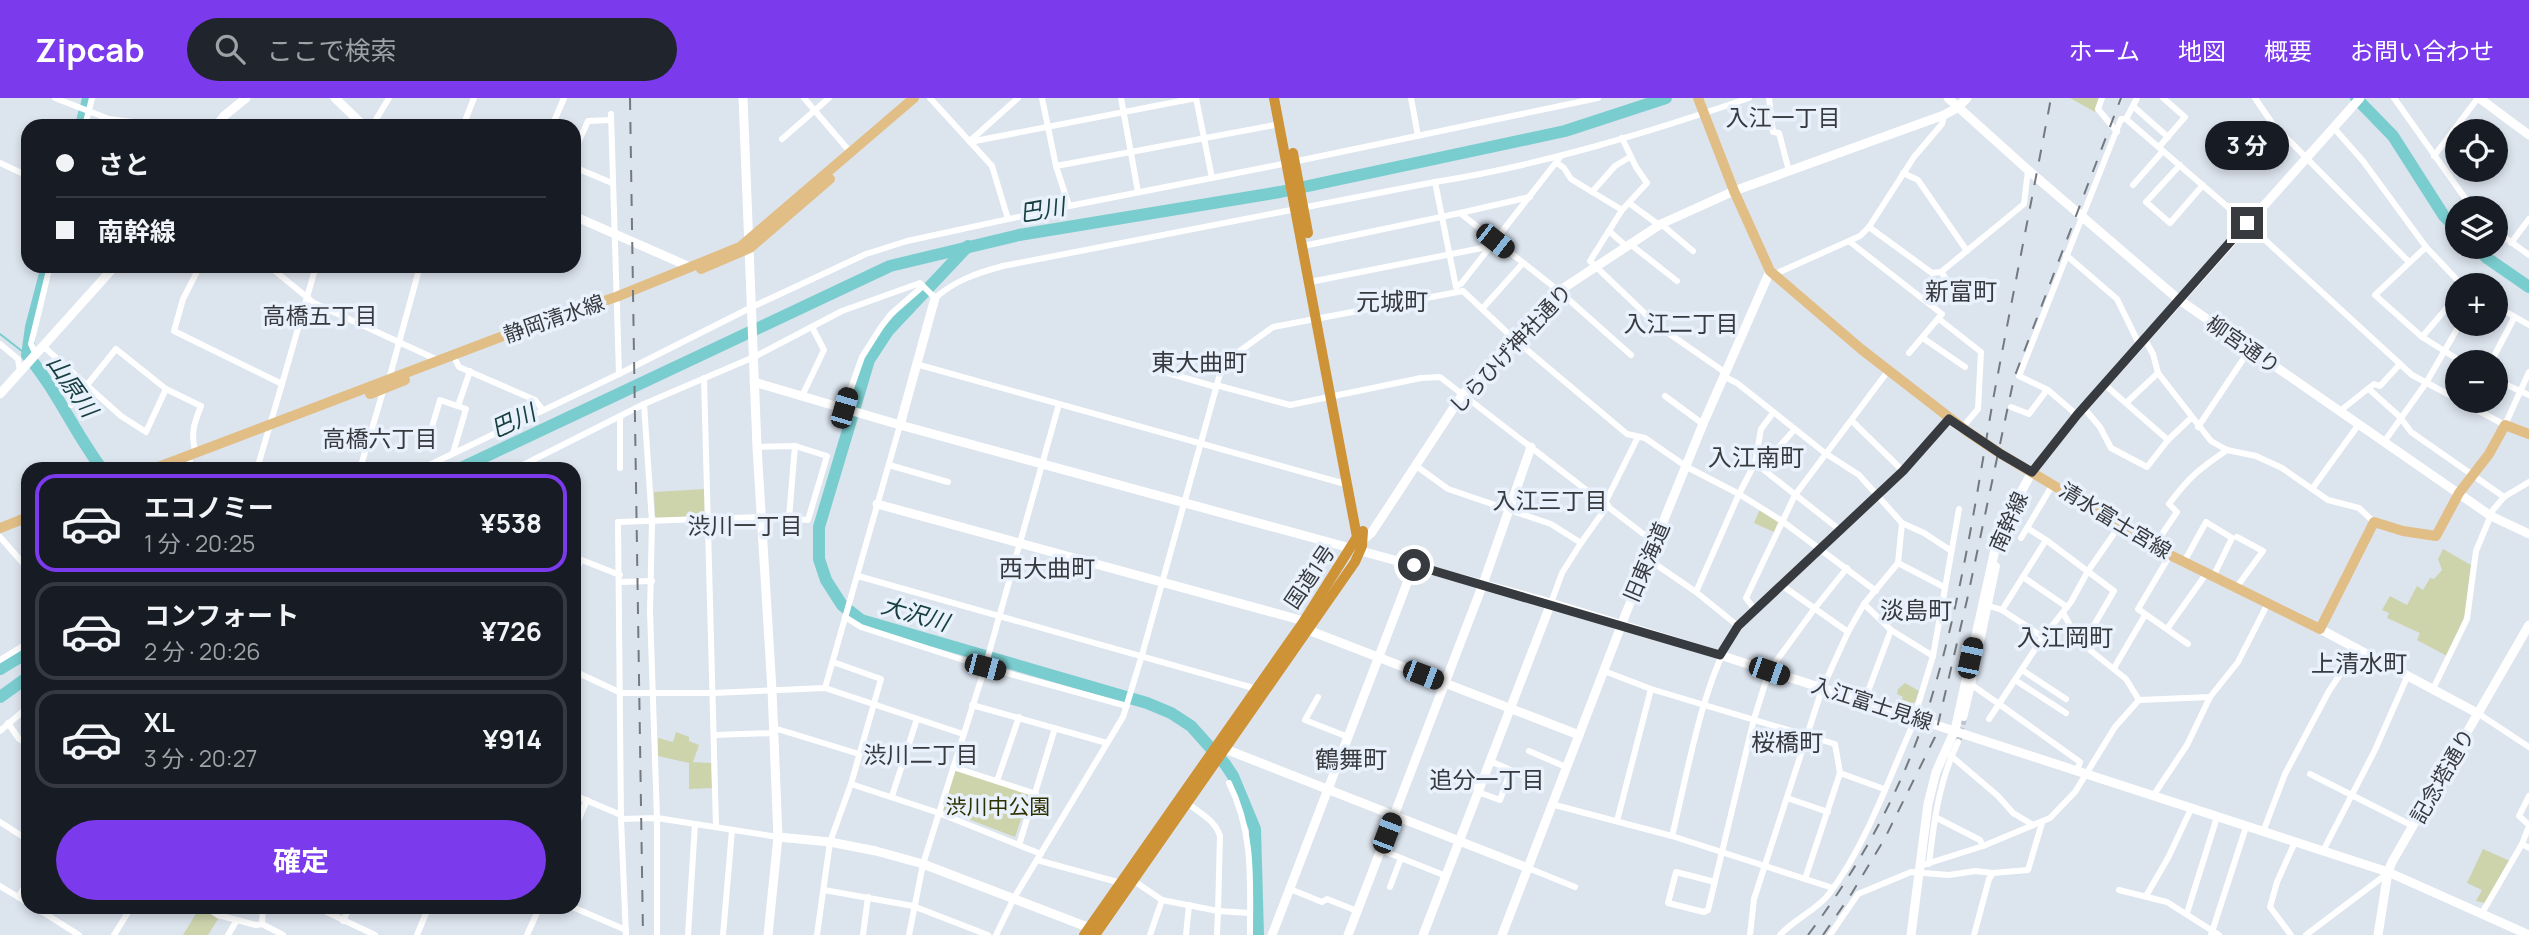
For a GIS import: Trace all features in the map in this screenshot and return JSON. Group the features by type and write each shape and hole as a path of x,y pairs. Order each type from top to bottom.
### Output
{"highway":[{"name":"国道1号","path":"1274,98 1292,165"},
{"name":"国道1号","path":"1282,98 1299,207 1360,538"},
{"name":"国道1号","path":"1095,933 1134,881 1356,550 1363,523 1334,396"},
{"name":"国道1号","path":"1095,933 1121,883 1219,753 1257,689 1306,626"}],"main road":[{"name":"静岡清水線","path":"386,384 456,361 740,254 915,98"},
{"name":"静岡清水線","path":"192,461 532,326 617,300 750,243 923,98"},
{"name":"清水富士宮線","path":"1698,98 1734,191 1773,272 1888,371 1982,442 2170,555 2320,629"},
{"path":"2320,629 2374,522 2403,531 2436,536 2459,493 2505,425 2529,434"},
{"path":"0,528 21,520"},
{"path":"0,536 21,527"}],"street":[{"path":"55,98 109,119"},
{"path":"87,119 92,98"},
{"path":"222,119 246,98"},
{"path":"335,98 357,119"},
{"path":"376,119 389,98"},
{"path":"466,119 474,98"},
{"path":"554,119 564,98"},
{"path":"804,98 851,153"},
{"path":"782,139 829,98"},
{"path":"930,98 992,166 1008,219"},
{"path":"970,142 1018,98"},
{"path":"1042,98 1056,166 1069,206"},
{"path":"1121,98 1138,192"},
{"path":"970,142 1196,98 1212,178"},
{"path":"1412,98 1418,136"},
{"path":"435,462 866,254 906,241 1138,192 1292,165 1598,98"},
{"path":"825,688 934,296 955,282 1003,265 1299,207 1496,173 1622,138 1749,98"},
{"path":"1769,98 1773,132 1779,133 1790,171"},
{"name":"柳宮通り","path":"1948,98 2178,299 2491,516 2529,534"},
{"path":"1958,108 1967,98"},
{"path":"2102,98 2098,109 2117,132"},
{"path":"2137,98 2126,119 2121,119 2019,376 2080,411 2099,427 2111,447 2147,467 2168,440 2191,418"},
{"path":"2133,185 2185,117 2164,98"},
{"path":"2255,98 2272,123 2409,262"},
{"name":"南幹線","path":"1911,935 1923,868 1928,804 1936,772 1955,730 1991,562 2009,514 2032,472 2080,411 2360,98"},
{"path":"2394,98 2463,196"},
{"path":"2434,156 2479,98 2529,135"},
{"path":"745,99 754,382 778,837 768,935"},
{"path":"2134,107 2168,137"},
{"name":"しらひげ神社通り","path":"1360,538 1372,532 1462,396 1559,291 1660,225 1734,191 1958,108"},
{"path":"1773,272 1850,242 1869,227 1903,173 1942,124 1944,115"},
{"path":"581,137 588,121 611,117 619,374"},
{"path":"2126,119 2247,223 2400,365 2445,393"},
{"path":"1056,166 1280,124"},
{"path":"2335,126 2426,247 2451,273"},
{"path":"1622,138 1630,157 1647,183 1622,210 1590,261 1658,326 1737,383 1825,453 1859,475 1902,523 1950,550"},
{"path":"1457,289 1561,156"},
{"path":"1592,192 1615,166 1630,157"},
{"path":"0,163 21,173"},
{"path":"1557,163 1571,178 1622,210"},
{"path":"2180,165 2146,202 2169,223 2203,185"},
{"path":"581,170 612,183"},
{"path":"1869,227 1932,272 1941,272 2024,204 2028,170"},
{"path":"1903,173 1917,180 1968,251"},
{"path":"1435,182 1457,289"},
{"path":"1306,246 1530,197"},
{"path":"1629,203 1693,251"},
{"path":"1460,213 1494,243 1559,291 1631,355"},
{"path":"581,219 690,267"},
{"path":"2511,243 2529,219"},
{"path":"1609,231 1677,281"},
{"path":"2508,241 2529,255"},
{"path":"1850,242 1942,314 1909,353"},
{"path":"1313,281 1494,243"},
{"path":"2426,247 2375,295 2443,352"},
{"path":"2066,255 2118,299 2141,341 2153,354 2158,373 2197,426 2211,440 2227,450 2256,456 2282,468 2329,500 2359,508 2374,522"},
{"path":"1482,309 1523,263"},
{"name":"旧東海道","path":"1502,935 1621,624 1703,424 1773,272"},
{"path":"1941,272 1957,294"},
{"path":"36,356 32,344 48,273"},
{"path":"0,394 110,273"},
{"path":"196,273 183,299 174,331 282,384"},
{"path":"277,273 307,298 440,361"},
{"path":"259,462 314,273"},
{"path":"362,462 418,273"},
{"path":"529,462 644,404 881,296 920,283 934,296"},
{"path":"845,408 862,357 880,327 923,286"},
{"path":"996,935 1014,898 1123,717 1223,363 1273,327 1457,289 1463,291 1514,339 1627,434 1645,438 1687,467 1739,494 1782,521 1876,591"},
{"path":"2422,337 2445,310"},
{"path":"2508,314 2529,324"},
{"path":"2497,350 2514,318"},
{"path":"1939,319 1981,352 1978,409 1962,428"},
{"path":"802,396 824,350 812,327"},
{"path":"2384,442 2426,383 2453,336"},
{"path":"1923,338 1965,367"},
{"path":"0,344 18,359 22,370"},
{"path":"44,347 121,416 146,432 166,388"},
{"path":"71,405 117,349 166,388 201,406 193,427 192,461"},
{"path":"2197,426 2250,349"},
{"path":"456,361 459,367 535,400 543,410"},
{"path":"916,364 1349,485"},
{"path":"2340,411 2375,384 2380,386 2400,365"},
{"path":"458,406 470,371"},
{"path":"1755,610 1746,598 1795,495 1888,371"},
{"path":"2482,413 2505,425 2529,372"},
{"path":"1168,373 1290,405 1421,378 1440,377 1656,541"},
{"path":"2126,403 2158,373"},
{"path":"704,378 716,827"},
{"name":"入江富士見線","path":"754,382 900,425 1621,624 2388,872 2529,935"},
{"path":"2104,384 2168,440"},
{"path":"2508,386 2529,395"},
{"path":"2011,407 2029,414 2047,390"},
{"path":"2370,390 2400,417 2411,432 2504,497"},
{"path":"1665,396 1703,424"},
{"path":"428,440 440,400 466,409 453,453"},
{"path":"644,404 652,522 650,611 657,818 657,935"},
{"path":"909,935 923,864 985,667 1059,404"},
{"path":"1758,465 1761,429 1773,413"},
{"path":"620,418 620,468"},
{"path":"1672,836 1704,706 1720,655 1738,626 1903,471 1949,419"},
{"path":"1852,421 1903,471"},
{"path":"2312,489 2358,424"},
{"path":"1696,592 1739,494 1758,465 1795,429"},
{"path":"1423,935 1562,573 1606,504 1639,437"},
{"path":"581,911 626,933 621,817 618,522 761,516 808,520 827,456 795,446 757,447"},
{"path":"789,518 795,446"},
{"path":"1348,935 1483,584 1531,447"},
{"path":"2154,545 2177,512 2169,504 2183,485 2194,472 2227,450"},
{"path":"889,465 948,482"},
{"path":"1415,465 1448,489 1551,524 1581,543"},
{"path":"1758,465 1840,530"},
{"path":"2433,689 2468,619 2476,551 2491,516 2504,497 2529,482"},
{"path":"2021,538 2053,484"},
{"path":"877,504 1161,582 1306,626 1379,658 1579,735"},
{"path":"1918,705 1933,656 1959,509"},
{"path":"2167,629 2209,575 2232,538 2206,522 2184,562"},
{"path":"1750,935 1754,899 1822,689 1864,604 1898,562 1902,523"},
{"path":"1989,719 2120,525"},
{"path":"2027,528 2114,591 2083,644"},
{"path":"0,536 21,561"},
{"path":"2236,588 2263,551 2237,537"},
{"path":"2002,610 2046,540"},
{"path":"2170,555 2138,610 2188,643"},
{"path":"1648,559 1696,592 1738,626"},
{"path":"581,560 620,579 652,581"},
{"path":"1898,562 1944,587"},
{"path":"1964,718 1997,566 1991,562"},
{"path":"1272,935 1414,565"},
{"path":"1715,881 1676,872 1668,904 1708,911 1754,719 1769,671 1847,568"},
{"path":"858,576 1257,689"},
{"path":"2023,577 2065,610 2083,644 2126,679 2139,700"},
{"path":"1780,584 1848,632"},
{"path":"2153,796 2187,745 2210,697 2238,662 2268,603"},
{"path":"1864,604 1891,630 1933,656"},
{"path":"1989,607 2002,610 2043,637"},
{"path":"2114,668 2145,615"},
{"path":"845,617 861,627 985,667 1127,706"},
{"name":"記念塔通り","path":"2378,935 2388,872 2529,625"},
{"path":"2320,629 2433,689 2529,747"},
{"path":"1864,702 1891,630"},
{"path":"0,660 21,647"},
{"path":"2263,832 2285,774 2329,691 2357,649"},
{"path":"817,935 830,842 851,784 881,679 833,662"},
{"path":"2022,670 2066,699"},
{"path":"1604,671 1704,706 1835,744 1840,773 1805,879"},
{"path":"581,674 621,694 825,688 963,734"},
{"path":"2323,851 2408,675"},
{"path":"2015,680 2066,713"},
{"path":"1972,685 2080,762 2082,773"},
{"path":"1617,821 1651,689"},
{"path":"2047,701 2053,691"},
{"path":"1318,697 1305,720 1348,737"},
{"path":"1830,935 1858,894 2042,822 2067,802 2082,773 2115,727 2139,700 2210,697"},
{"path":"972,705 1107,743"},
{"path":"0,731 21,713"},
{"path":"997,781 1019,718"},
{"path":"892,796 917,719"},
{"path":"8,723 21,740"},
{"path":"1019,845 1055,728"},
{"path":"1780,935 1795,920 1823,901 1833,888 1867,828 1911,729"},
{"path":"714,735 774,730 859,754"},
{"path":"1923,868 1939,792 1950,755 1958,742"},
{"path":"1529,751 1566,767"},
{"path":"1219,753 1460,840 1575,887"},
{"path":"1950,755 2013,813 2034,826"},
{"path":"1490,761 1522,775"},
{"path":"953,767 1036,794"},
{"path":"1443,775 1500,800 1511,770"},
{"path":"1840,773 1884,789"},
{"path":"2310,774 2413,826"},
{"path":"1229,783 1246,828 1249,848 1250,935"},
{"path":"851,784 939,813 1019,845 1039,857 1121,883"},
{"path":"2482,913 2525,846 2529,825 2519,816 2529,796"},
{"path":"581,798 621,817 657,818 876,851 923,864 1014,898 1095,933"},
{"path":"1787,798 1828,812"},
{"path":"581,814 587,800"},
{"path":"1187,803 1211,820 1220,836 1217,935"},
{"path":"1551,804 1672,836 1833,888"},
{"path":"2146,896 2191,809"},
{"path":"1935,817 1980,840 1983,846"},
{"path":"2187,913 2217,817"},
{"path":"0,822 21,835"},
{"path":"1923,868 1949,875 1975,871 1993,873 2028,870 2042,822"},
{"path":"688,935 695,824"},
{"path":"2119,890 2168,902 2214,933 2246,827"},
{"path":"723,935 732,830"},
{"path":"2291,935 2270,907 2277,882 2295,842"},
{"path":"1381,850 1446,876"},
{"path":"1390,887 1401,858"},
{"path":"2306,935 2388,872"},
{"path":"1974,935 1986,885 1993,873"},
{"path":"1134,881 1162,900 1218,911 1250,913"},
{"path":"0,886 19,897 21,894"},
{"path":"1290,889 1322,902 1327,899 1357,911"},
{"path":"824,890 913,906 988,935"},
{"path":"863,935 868,897"},
{"path":"1150,935 1162,900"},
{"path":"1186,935 1189,905"},
{"path":"46,914 79,935"},
{"path":"114,935 127,914"},
{"path":"217,914 256,925 262,923 283,935"},
{"path":"262,923 263,914"},
{"path":"329,914 375,935"},
{"path":"343,921 346,914"},
{"path":"416,935 425,914"},
{"path":"527,935 536,914"},
{"path":"228,935 237,920"}],"green space":[{"path":"2070,98 2099,98 2095,112"},
{"path":"705,489 706,513 703,516 655,516 654,492"},
{"path":"1760,509 1778,522 1774,532 1754,523"},
{"path":"2443,549 2471,565 2465,615 2447,656 2417,640 2420,633 2387,618 2389,613 2382,610 2390,596 2407,605 2417,586 2423,590 2430,578 2434,579 2442,570 2438,559"},
{"path":"1905,683 1919,691 1915,702 1901,702 1903,697 1897,694 1898,689"},
{"path":"676,732 699,745 693,762 711,763 712,788 689,789 689,763 658,756 658,738 673,742"},
{"name":"渋川中公園","path":"955,768 1030,793 1015,837 942,809"},
{"path":"2483,849 2510,861 2485,903 2476,901 2482,890 2467,883"},
{"path":"196,914 210,914 218,919 208,935 183,935"}],"waterway":[{"path":"86,107 88,98"},
{"name":"巴川","path":"474,462 890,266 1019,235 1280,192 1565,131 1666,98"},
{"name":"巴川","path":"2356,98 2393,136 2445,217"},
{"path":"83,119 84,113"},
{"name":"大沢川","path":"968,246 888,331 869,360 819,527 819,559 826,580 842,605 861,620 1147,703 1171,713 1191,726 1233,776 1255,829 1258,935"},
{"name":"巴川","path":"2488,259 2529,287"},
{"name":"山原川","path":"45,273 31,327 27,355 97,462"},
{"name":"山原川","path":"0,334 27,355"},
{"path":"0,669 21,656"},
{"name":"巴川","path":"0,697 21,682"}],"tunnel":[{"path":"1958,742 1964,718"}],"railway":[{"path":"630,98 643,935"},
{"path":"1808,935 1864,851 1896,791 1932,696 1967,549 2051,98"},
{"path":"1823,935 1885,838 1935,737 2014,378 2121,98"}],"district":[{"name":"入江一丁目","path":"1783,118"},
{"name":"新富町","path":"1961,292"},
{"name":"元城町","path":"1392,302"},
{"name":"高橋五丁目","path":"320,316"},
{"name":"入江二丁目","path":"1681,324"},
{"name":"東大曲町","path":"1199,363"},
{"name":"高橋六丁目","path":"380,439"},
{"name":"入江南町","path":"1756,458"},
{"name":"入江三丁目","path":"1550,501"},
{"name":"渋川一丁目","path":"745,526"},
{"name":"西大曲町","path":"1047,569"},
{"name":"淡島町","path":"1916,611"},
{"name":"入江岡町","path":"2065,638"},
{"name":"上清水町","path":"2359,664"},
{"name":"桜橋町","path":"1787,743"},
{"name":"渋川二丁目","path":"921,755"},
{"name":"鶴舞町","path":"1351,760"},
{"name":"追分一丁目","path":"1487,780"}],"route":[{"path":"1414,565 1551,603 1720,655 1738,626 1903,471 1949,419 2032,472 2077,415 2247,223"}]}
